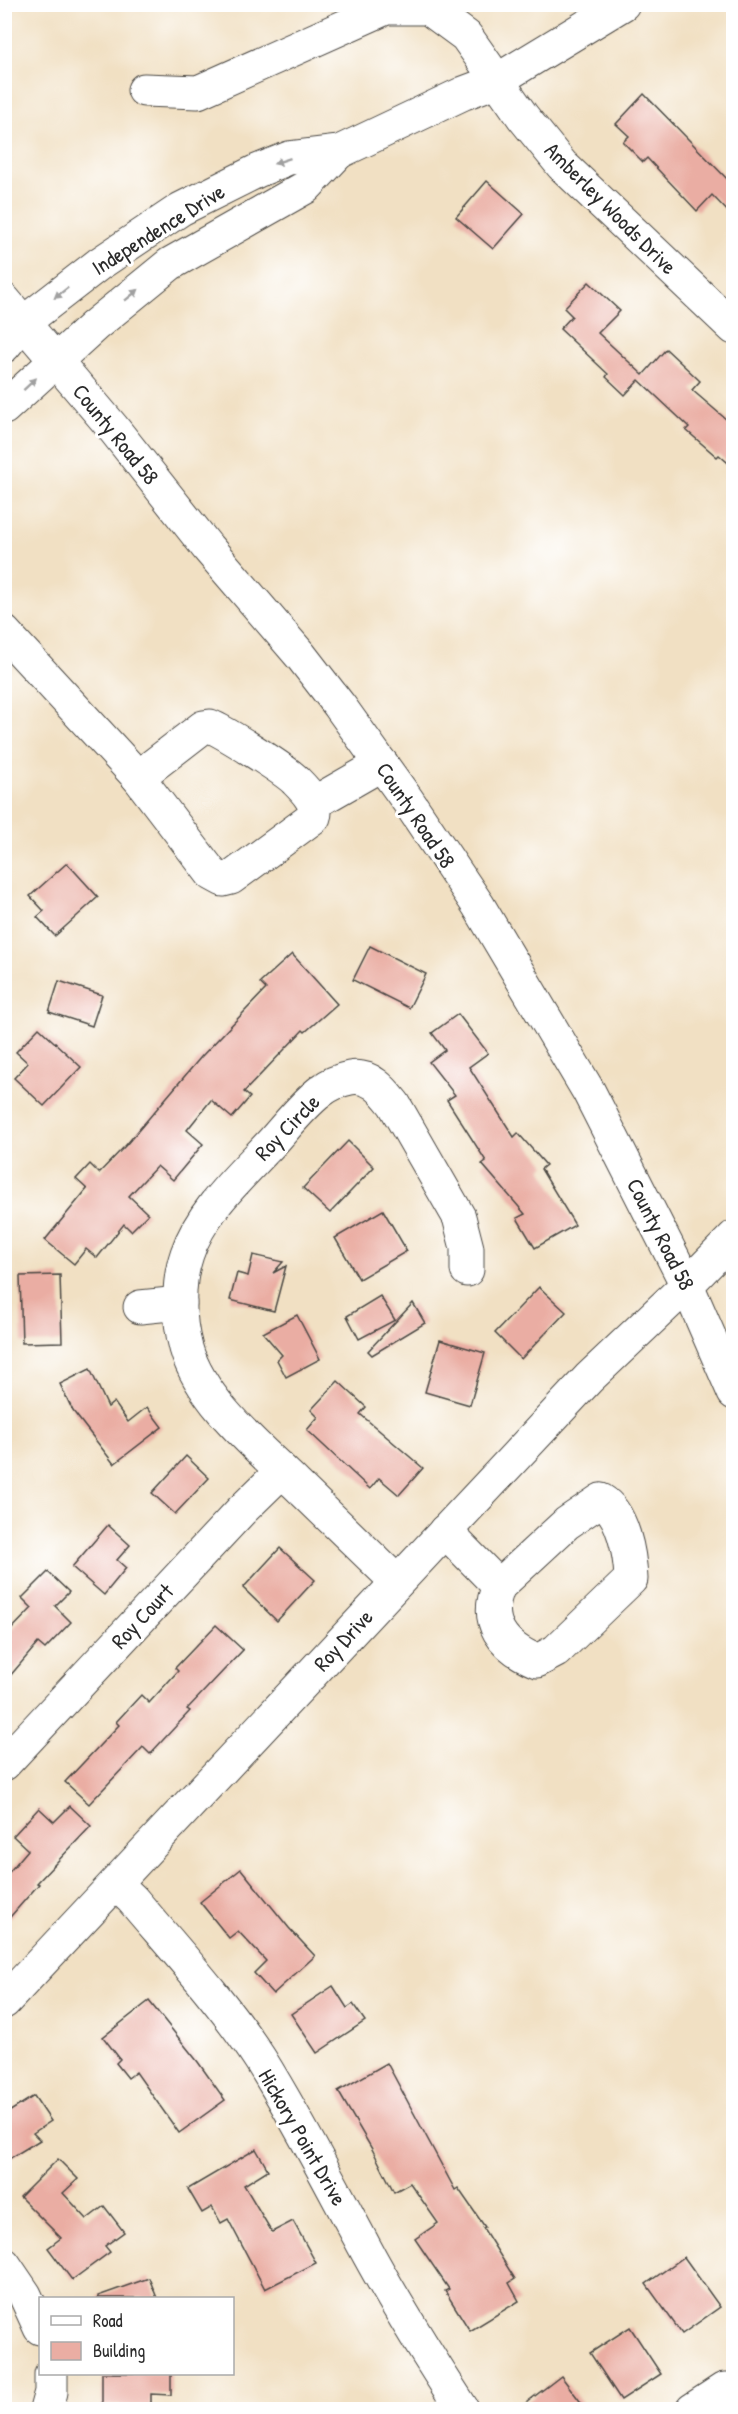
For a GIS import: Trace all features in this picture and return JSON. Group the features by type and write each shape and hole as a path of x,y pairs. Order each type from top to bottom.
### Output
{"street":[{"name":"Independence Drive","path":"11,323 141,235 215,190 289,158 339,152 464,93 496,81 623,4"},
{"name":"Amberley Woods Drive","path":"144,90 198,92 386,8 428,8 466,36 496,81 562,165 734,328"},
{"name":"Independence Drive","path":"4,408 55,360 170,264 306,187 339,152"},
{"name":"County Road 58","path":"11,323 55,360 113,428 208,548 301,656 382,764 478,905 544,1012 589,1092 687,1285 734,1393"},
{"path":"4,632 138,777 212,874 223,880 231,878 314,817 316,811 314,804 295,780 210,726 203,728 138,777"},
{"path":"314,804 382,764"},
{"name":"Roy Circle","path":"397,1582 282,1471 215,1401 194,1369 186,1348 180,1303 180,1286 187,1254 198,1229 217,1202 311,1100 332,1083 361,1077 385,1091 459,1217 467,1248 467,1269"},
{"name":"Roy Drive","path":"4,2002 588,1378 687,1285 734,1237"},
{"path":"140,1306 180,1303"},
{"name":"Roy Court","path":"4,1764 241,1511 282,1471"},
{"path":"601,1500 609,1505 618,1522 627,1550 631,1578 556,1651 537,1661 519,1653 503,1637 492,1615 493,1599 499,1586 527,1558 594,1502 601,1500"},
{"path":"445,1531 499,1586"},
{"name":"Hickory Point Drive","path":"116,1884 132,1899 227,2013 259,2058 306,2135 364,2246 413,2332 463,2409"},
{"path":"4,2264 25,2295 39,2326"},
{"path":"46,2409 51,2392 51,2375"},
{"path":"692,2409 724,2389 734,2389"}],"building":[{"path":"644,94 734,186 734,218 712,195 697,211 647,158 643,162 623,142 629,136 616,124"},
{"path":"487,181 524,214 493,249 456,217"},
{"path":"589,282 620,311 598,333 643,375 666,349 700,381 692,390 734,426 734,468 719,455 717,457 686,430 689,427 639,380 625,395 606,377 608,374 560,329 572,316 564,308"},
{"path":"67,863 98,897 55,936 37,917 44,911 30,896"},
{"path":"370,946 426,974 409,1008 353,980"},
{"path":"292,954 337,1004 305,1032 303,1030 244,1092 250,1097 232,1118 211,1100 187,1130 203,1144 173,1180 157,1166 129,1196 148,1214 131,1231 124,1224 97,1258 86,1249 74,1264 45,1240 87,1189 76,1179 90,1164 99,1173 126,1145 201,1057 266,989 260,983"},
{"path":"59,981 102,995 92,1026 49,1012"},
{"path":"458,1014 488,1053 469,1067 514,1137 518,1133 546,1165 541,1169 575,1225 535,1248 517,1218 525,1214 482,1164 486,1161 447,1100 455,1095 429,1062 445,1050 432,1033"},
{"path":"39,1028 81,1067 44,1106 14,1078 28,1063 16,1052"},
{"path":"348,1141 374,1167 330,1213 303,1188"},
{"path":"383,1210 407,1251 359,1279 335,1238"},
{"path":"253,1255 283,1262 273,1273 286,1266 274,1311 230,1300 237,1273 248,1276"},
{"path":"60,1275 62,1342 22,1343 20,1276"},
{"path":"539,1287 566,1312 521,1359 495,1333"},
{"path":"380,1296 395,1320 359,1339 347,1316"},
{"path":"413,1303 425,1323 372,1355 368,1351"},
{"path":"297,1315 320,1359 286,1377 277,1360 282,1355 263,1333"},
{"path":"440,1340 485,1353 470,1405 425,1392"},
{"path":"90,1369 108,1407 114,1402 128,1422 147,1407 162,1427 114,1464 73,1411 60,1384"},
{"path":"338,1381 366,1407 360,1414 423,1468 399,1495 379,1478 370,1489 307,1430 318,1417 311,1410"},
{"path":"186,1456 209,1478 175,1514 152,1493"},
{"path":"108,1525 130,1545 117,1560 126,1568 104,1595 72,1567"},
{"path":"280,1548 315,1580 277,1621 243,1588"},
{"path":"48,1572 69,1592 55,1606 71,1622 45,1649 38,1643 4,1683 4,1637 32,1608 22,1598"},
{"path":"216,1625 243,1650 187,1709 190,1711 150,1754 143,1747 89,1804 65,1782 119,1725 116,1722 141,1695 149,1703 178,1671 175,1668"},
{"path":"70,1806 91,1826 37,1883 39,1884 4,1924 4,1878 28,1850 13,1836 39,1808 54,1822"},
{"path":"241,1869 315,1956 273,1994 254,1973 266,1961 238,1931 229,1938 200,1902"},
{"path":"333,1986 347,2008 353,2004 365,2021 317,2053 291,2014"},
{"path":"149,2001 225,2100 179,2133 136,2072 128,2078 116,2063 120,2059 103,2037"},
{"path":"387,2063 455,2190 458,2188 485,2227 483,2228 515,2279 509,2283 519,2301 470,2331 445,2291 449,2289 415,2239 438,2223 410,2183 394,2192 338,2091"},
{"path":"34,2096 51,2121 33,2133 40,2140 4,2162 4,2115"},
{"path":"256,2149 268,2170 244,2185 272,2232 293,2221 316,2263 265,2289 228,2219 221,2223 212,2207 202,2213 188,2189"},
{"path":"58,2159 78,2179 63,2193 87,2219 104,2206 124,2232 105,2246 110,2252 72,2280 48,2248 61,2238 20,2197"},
{"path":"684,2257 720,2307 682,2334 646,2284"},
{"path":"149,2278 157,2297 98,2297"},
{"path":"630,2327 661,2374 621,2400 590,2353"},
{"path":"102,2375 171,2375 171,2395 151,2394 151,2406 102,2405"},
{"path":"561,2376 586,2409 518,2409"}]}
